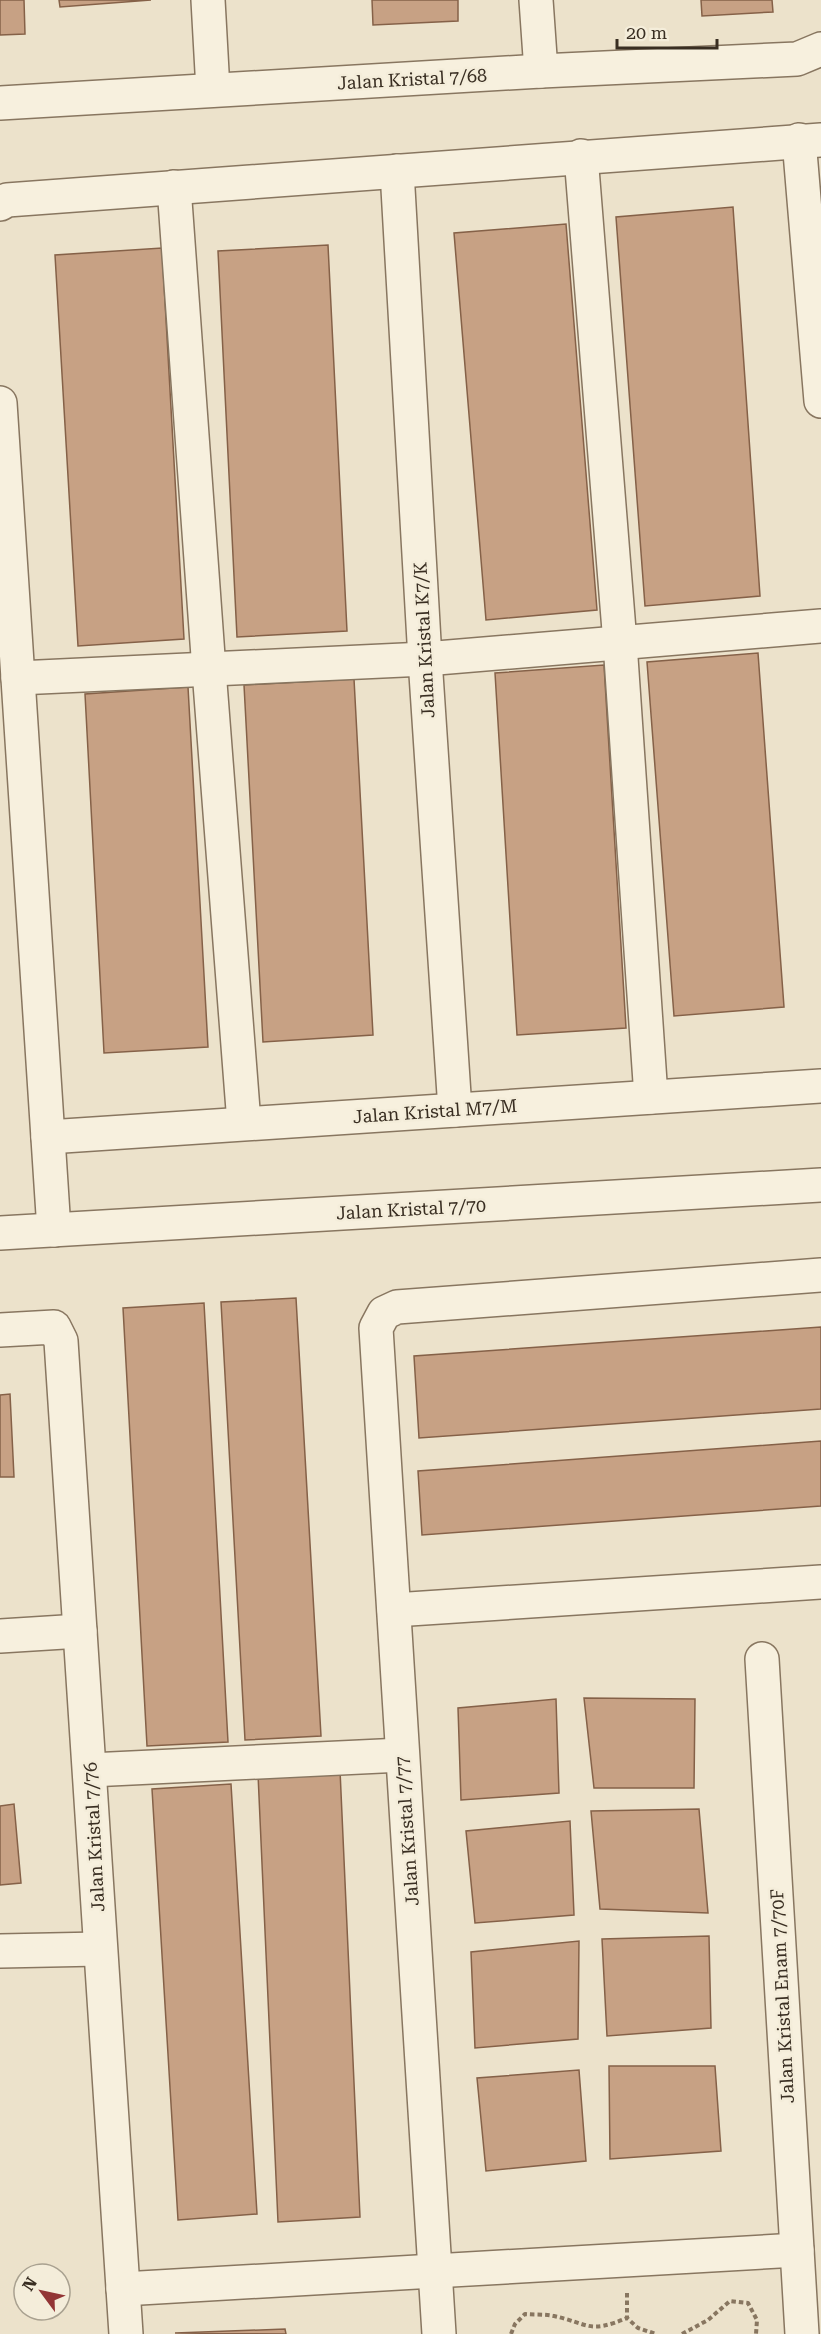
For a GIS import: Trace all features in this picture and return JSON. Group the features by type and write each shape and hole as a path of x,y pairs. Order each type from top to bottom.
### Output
{"street":[{"path":"208,0 213,90"},
{"path":"536,0 541,72"},
{"name":"Jalan Kristal 7/68","path":"0,103 797,59 821,49"},
{"path":"0,204 7,200 810,140 821,401"},
{"path":"581,156 620,643 651,1097"},
{"name":"Jalan Kristal K7/K","path":"397,171 425,659 455,1110"},
{"path":"174,187 244,1124"},
{"path":"0,403 54,1230"},
{"path":"18,678 425,659 821,626"},
{"name":"Jalan Kristal M7/M","path":"48,1137 821,1086"},
{"name":"Jalan Kristal 7/70","path":"0,1233 821,1185"},
{"name":"Jalan Kristal 7/77","path":"439,2334 376,1328 384,1313 397,1307 821,1275"},
{"name":"Jalan Kristal 7/76","path":"0,1330 54,1327 62,1341 126,2334"},
{"path":"394,1610 821,1582"},
{"path":"0,1636 80,1630"},
{"name":"Jalan Kristal Enam 7/70F","path":"762,1659 802,2334"},
{"path":"90,1770 402,1755"},
{"path":"0,1951 100,1949"},
{"path":"123,2289 797,2250"}],"path":[{"path":"682,2334 708,2320 730,2301 748,2303 757,2320 756,2334"},
{"path":"511,2334 515,2324 525,2314 554,2316 590,2332 609,2331 627,2318 638,2328 656,2334"}],"building":[{"path":"0,0 24,0 25,34 0,35"},
{"path":"59,0 151,0 60,7"},
{"path":"372,0 458,0 458,21 373,25"},
{"path":"701,0 772,0 773,12 702,16"},
{"path":"733,207 760,596 645,606 616,217"},
{"path":"566,224 597,610 486,620 454,233"},
{"path":"328,245 347,631 237,637 218,251"},
{"path":"162,248 184,639 78,646 55,255"},
{"path":"758,653 784,1007 674,1016 647,662"},
{"path":"604,665 626,1028 517,1035 495,673"},
{"path":"354,679 373,1035 263,1042 244,685"},
{"path":"188,687 208,1047 104,1053 85,694"},
{"path":"296,1298 321,1736 245,1740 221,1302"},
{"path":"204,1303 228,1742 147,1746 123,1308"},
{"path":"821,1327 821,1409 419,1438 414,1356"},
{"path":"10,1394 14,1477 0,1477 0,1395"},
{"path":"821,1441 821,1506 422,1535 418,1471"},
{"path":"584,1698 695,1699 694,1788 594,1788"},
{"path":"556,1699 559,1793 461,1800 458,1708"},
{"path":"340,1770 360,2217 278,2222 258,1774"},
{"path":"231,1784 257,2214 178,2220 152,1789"},
{"path":"14,1804 21,1883 0,1885 0,1806"},
{"path":"699,1809 708,1913 600,1909 591,1811"},
{"path":"570,1821 574,1915 475,1923 466,1831"},
{"path":"709,1936 711,2028 607,2036 602,1939"},
{"path":"579,1941 578,2039 475,2048 471,1952"},
{"path":"609,2066 715,2066 721,2151 610,2159"},
{"path":"579,2070 586,2161 486,2171 477,2078"},
{"path":"285,2329 286,2334 175,2333"}]}
